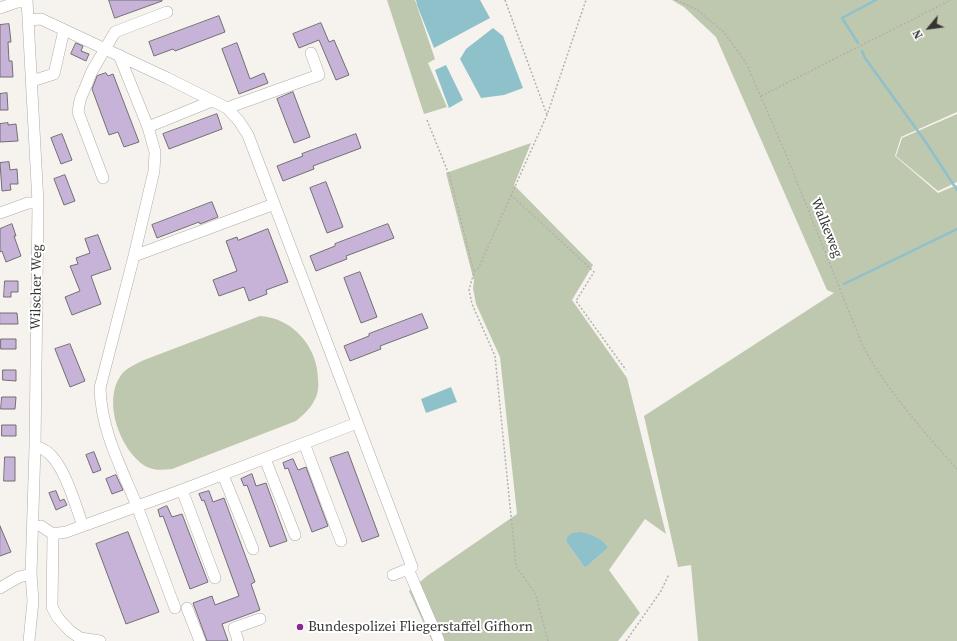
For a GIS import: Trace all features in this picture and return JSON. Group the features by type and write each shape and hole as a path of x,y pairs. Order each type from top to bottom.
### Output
{"street":[{"path":"0,8 16,2 27,1"},
{"name":"Wilscher Weg","path":"27,1 38,203 35,447 31,574 27,601 29,639"},
{"path":"104,178 78,112 83,93 104,48 115,32 167,12"},
{"path":"28,20 41,19 227,108 248,135 412,567 393,574"},
{"path":"32,81 54,74 64,30"},
{"path":"227,108 319,75 311,53"},
{"path":"119,55 148,127 155,152 154,171 100,388 100,408 108,437 137,506 175,608"},
{"path":"148,127 212,101"},
{"path":"0,213 28,203 38,203"},
{"path":"134,256 269,206"},
{"path":"41,526 53,534 66,532 223,475 357,423"},
{"path":"304,443 341,541"},
{"path":"35,447 42,447 53,455 61,468 83,526"},
{"path":"265,459 295,535"},
{"path":"223,475 253,549"},
{"path":"182,490 215,578"},
{"path":"53,534 52,607 58,618 70,631 80,638 100,641"},
{"path":"408,569 438,641"},
{"path":"0,588 19,577 31,574"},
{"path":"187,608 200,641"},
{"path":"238,641 234,628 260,619"}],"path":[{"path":"505,0 547,116"},
{"path":"548,641 536,595 516,566 495,356 472,304 468,290 474,272 479,267 547,116 586,0"},
{"name":"Walkeweg","path":"676,0 696,9 724,32 746,63 761,96 862,344 872,363 922,430 957,469"},
{"path":"761,96 951,0"},
{"path":"427,120 450,177 474,272"},
{"path":"511,195 594,272 576,301 626,370"},
{"path":"626,641 661,591 669,574"}],"green space":[{"path":"387,0 415,0 435,59 428,63 447,107 424,114"},
{"path":"672,0 957,0 957,112 901,137 895,156 938,193 957,185 957,641 698,641 691,565 678,567 644,416 834,293 827,290 716,37 684,7"},
{"path":"957,114 957,182 938,191 896,156 902,138"},
{"path":"531,143 514,185 593,265 572,300 627,378 666,534 645,519 609,570 640,613 618,641 432,641 409,591 427,576 517,514 500,357 476,304 473,288 474,281 446,173","holes":["567,543 608,548 585,568"]},
{"path":"260,316 283,322 293,328 301,336 314,356 317,368 318,390 315,399 304,414 296,421 172,469 162,470 148,468 136,459 121,437 116,424 113,398 121,375 128,368 144,360"}],"water":[{"path":"416,0 480,0 490,18 434,48"},
{"path":"493,28 503,36 523,88 504,95 481,98 460,59 466,49"},
{"path":"446,65 463,100 449,108 435,70"},
{"path":"451,387 457,402 426,413 421,399"},
{"path":"581,532 600,539 608,548 585,568 567,543 567,537 572,533"}],"building":[{"path":"109,0 162,0 162,1 115,18"},
{"path":"219,16 225,32 175,51 173,49 154,56 149,42"},
{"path":"321,23 329,42 334,40 349,75 336,80 319,40 299,48 293,34"},
{"path":"9,24 11,42 8,42 9,61 12,61 13,77 0,77 0,25"},
{"path":"76,43 83,46 81,51 89,54 86,61 71,54"},
{"path":"237,43 250,79 264,73 268,83 239,94 222,49"},
{"path":"106,73 108,76 113,74 139,142 124,147 118,132 109,135 92,89 97,76"},
{"path":"293,92 310,137 294,143 277,99"},
{"path":"7,93 8,110 0,110 0,94"},
{"path":"217,114 222,129 169,149 163,134"},
{"path":"8,123 8,125 16,124 18,141 0,142 0,124"},
{"path":"62,134 72,160 61,164 51,138"},
{"path":"356,134 361,148 313,166 314,169 283,181 277,166 303,156 302,154"},
{"path":"9,162 10,170 17,169 18,184 10,184 11,190 2,191 0,163"},
{"path":"65,175 75,201 64,205 54,179"},
{"path":"326,182 343,227 327,233 310,188"},
{"path":"212,202 218,217 200,224 199,222 157,238 152,225"},
{"path":"12,224 16,236 14,236 21,256 6,262 2,251 0,252 0,229"},
{"path":"388,224 394,238 346,256 347,259 316,271 310,256 335,246 335,244"},
{"path":"268,229 288,282 266,290 267,294 249,301 244,287 219,296 213,280 237,271 226,241 237,237 238,240"},
{"path":"98,235 111,269 91,276 101,304 72,315 65,297 80,291 70,266 78,264 76,258 90,253 85,239"},
{"path":"360,272 377,317 361,323 344,278"},
{"path":"5,281 18,281 18,292 11,292 11,297 4,297"},
{"path":"0,313 17,313 18,324 0,324"},
{"path":"422,314 428,328 380,346 381,349 350,361 344,346 369,336 369,334"},
{"path":"1,339 16,339 16,349 1,349"},
{"path":"70,344 85,381 70,387 55,349"},
{"path":"3,370 16,370 16,381 3,380"},
{"path":"2,397 16,397 15,409 1,409"},
{"path":"2,425 16,425 16,436 2,436"},
{"path":"94,452 101,470 93,473 86,455"},
{"path":"348,452 379,536 362,542 330,458"},
{"path":"5,457 15,457 15,481 4,481"},
{"path":"293,459 298,470 306,467 328,526 312,532 288,468 285,469 283,463"},
{"path":"252,474 256,486 266,483 287,541 270,547 247,485 244,486 241,479"},
{"path":"116,475 123,490 112,494 106,479"},
{"path":"56,491 60,501 64,499 67,505 56,510 49,493"},
{"path":"209,491 213,502 224,498 255,582 251,584 260,610 222,624 228,641 207,641 193,603 212,596 215,605 239,596 204,500 202,501 199,494"},
{"path":"167,506 172,517 182,514 208,582 190,589 163,516 160,517 158,510"},
{"path":"0,526 11,552 0,556"},
{"path":"128,532 159,612 126,624 96,544"}],"waterway":[{"path":"858,43 842,18 876,0"},
{"path":"862,51 865,58 925,141 957,190"},
{"path":"844,284 957,229"}],"place":[{"name":"Bundespolizei Fliegerstaffel Gifhorn","path":"300,627"}]}
